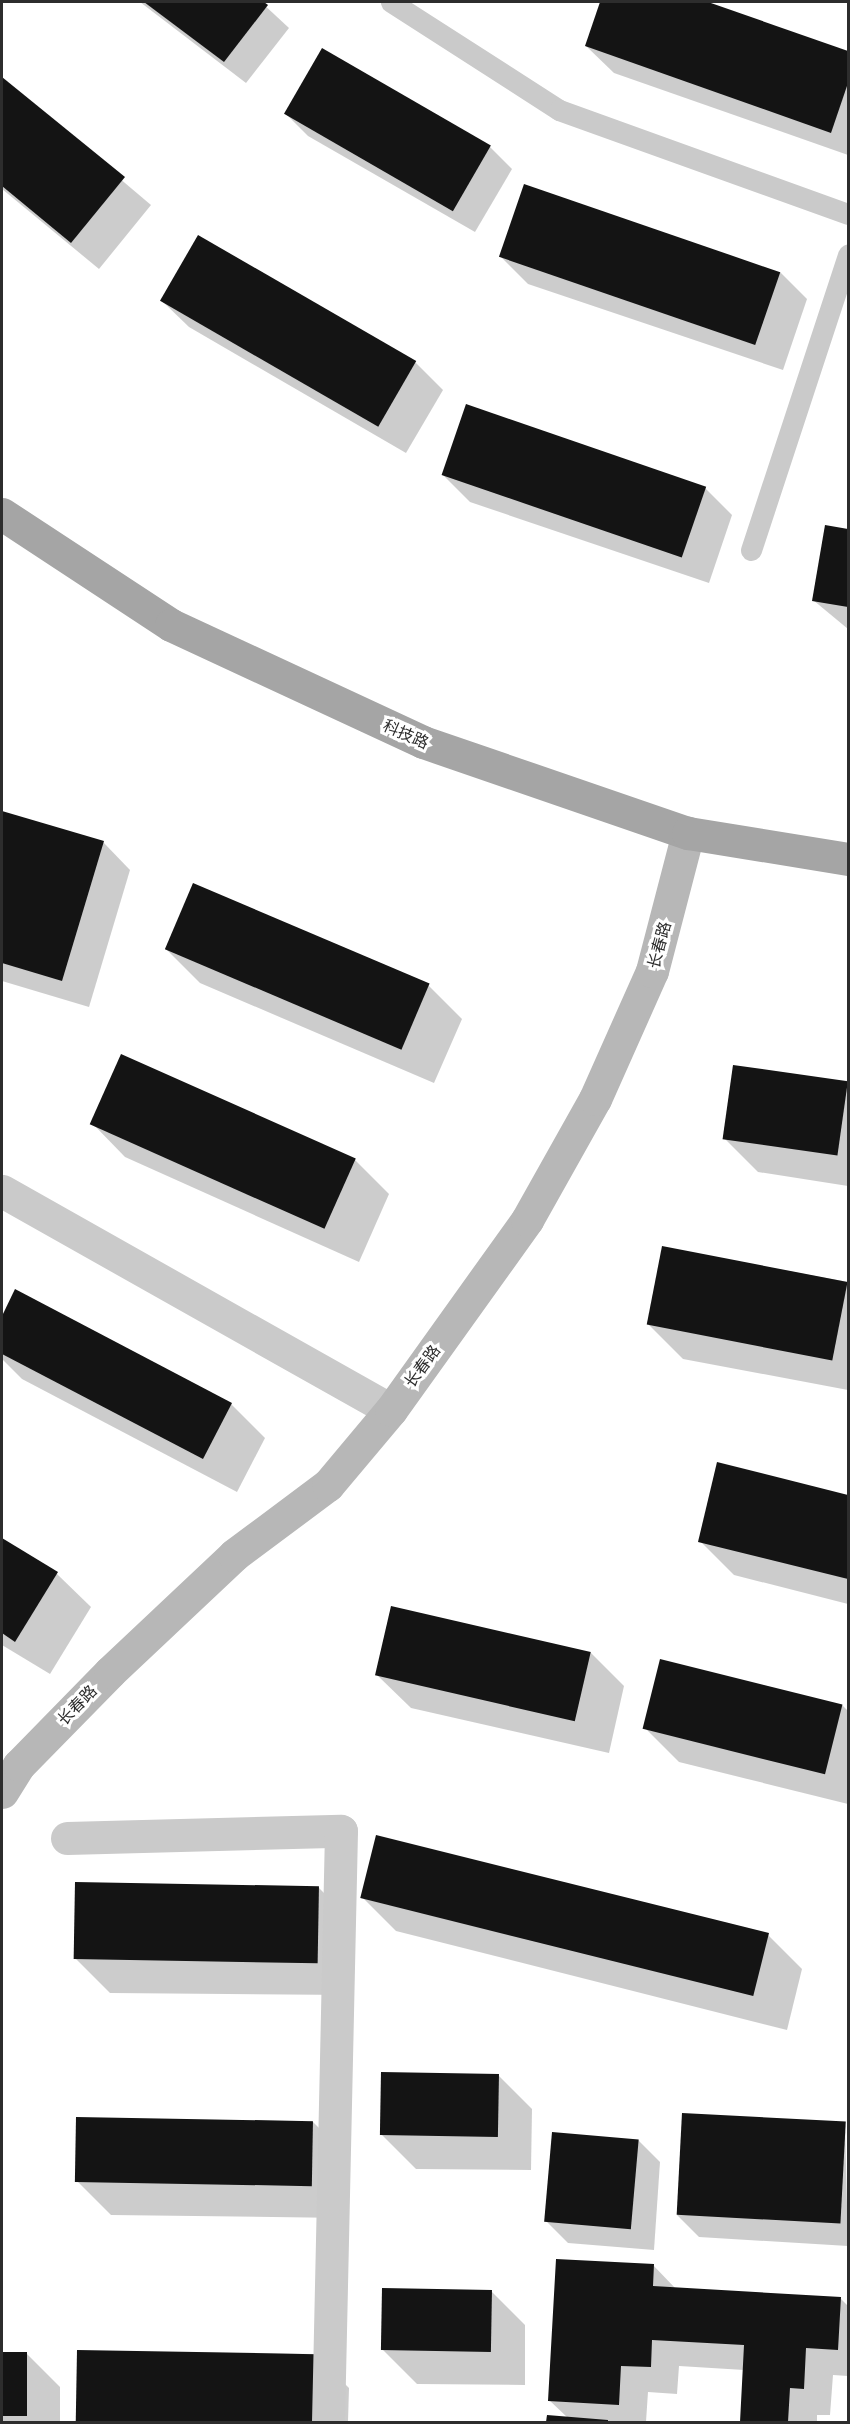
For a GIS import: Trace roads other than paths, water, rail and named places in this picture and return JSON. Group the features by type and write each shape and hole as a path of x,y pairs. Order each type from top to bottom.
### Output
{"main road":[{"name":"科技路","path":"2,514 171,626 423,742 688,833 849,859"}],"street":[{"name":"长春路","path":"2,1792 19,1765 110,1672 234,1555 328,1485 391,1410 527,1220 595,1099 652,971 688,833"},
{"path":"7,1205 391,1410"},
{"path":"67,1838 340,1831 328,2422"}],"lane":[{"path":"391,2 559,110 849,214"},
{"path":"751,550 849,255"}]}
